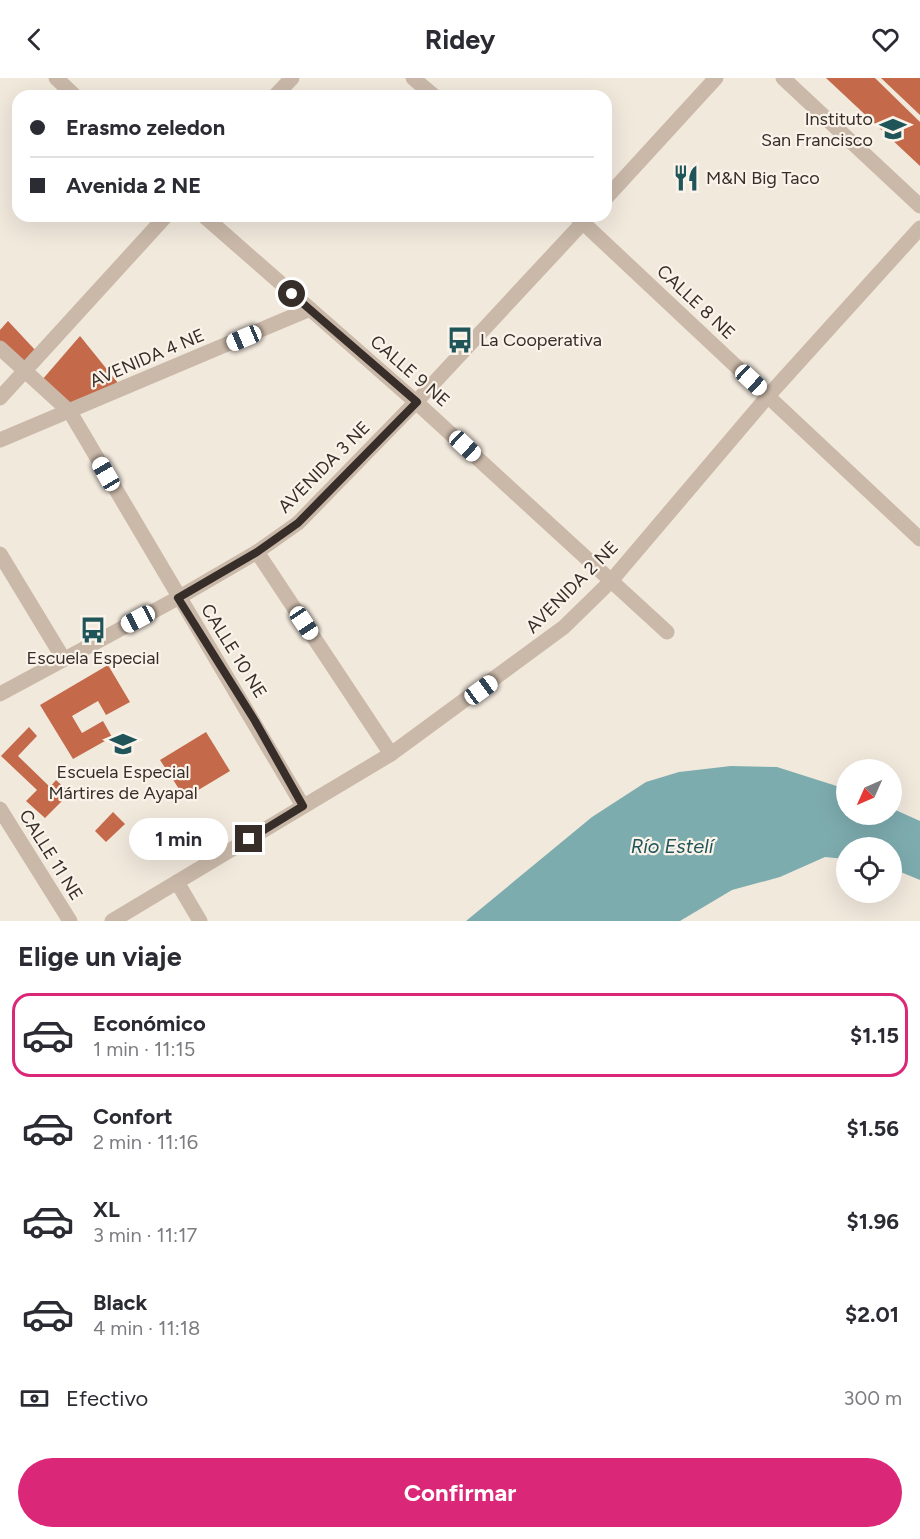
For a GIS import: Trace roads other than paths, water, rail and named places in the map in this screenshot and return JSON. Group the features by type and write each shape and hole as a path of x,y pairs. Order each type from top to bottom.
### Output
{"street":[{"path":"56,78 69,90"},
{"path":"281,90 292,78"},
{"path":"413,78 427,90"},
{"path":"612,191 713,78"},
{"path":"783,78 920,206"},
{"path":"0,398 161,222"},
{"name":"CALLE 9 NE","path":"211,222 417,402 667,632"},
{"name":"AVENIDA 3 NE","path":"0,694 178,598 257,552 298,523 417,402 579,222"},
{"name":"CALLE 8 NE","path":"587,222 920,539"},
{"name":"AVENIDA 2 NE","path":"112,921 392,754 535,651 564,627 611,581 768,396 920,228"},
{"name":"AVENIDA 4 NE","path":"0,440 310,309"},
{"name":"CALLE 10 NE","path":"0,348 70,412 178,598 255,721 303,806"},
{"path":"257,552 392,754"},
{"path":"0,554 63,658"},
{"name":"CALLE 11 NE","path":"0,809 70,921"},
{"path":"177,882 200,921"}],"water":[{"name":"Río Estelí","path":"731,766 777,767 836,786 836,825 902,825 902,813 920,821 920,880 902,873 902,837 836,837 836,858 825,857 780,877 732,890 680,921 466,921 592,817 646,782 679,772"}],"place":[{"name":"Instituto San Francisco","path":"893,129"},
{"name":"M&N Big Taco","path":"686,178"},
{"name":"La Cooperativa","path":"460,340"},
{"name":"Escuela Especial","path":"93,630"},
{"name":"Escuela Especial Mártires de Ayapal","path":"123,744"}]}
